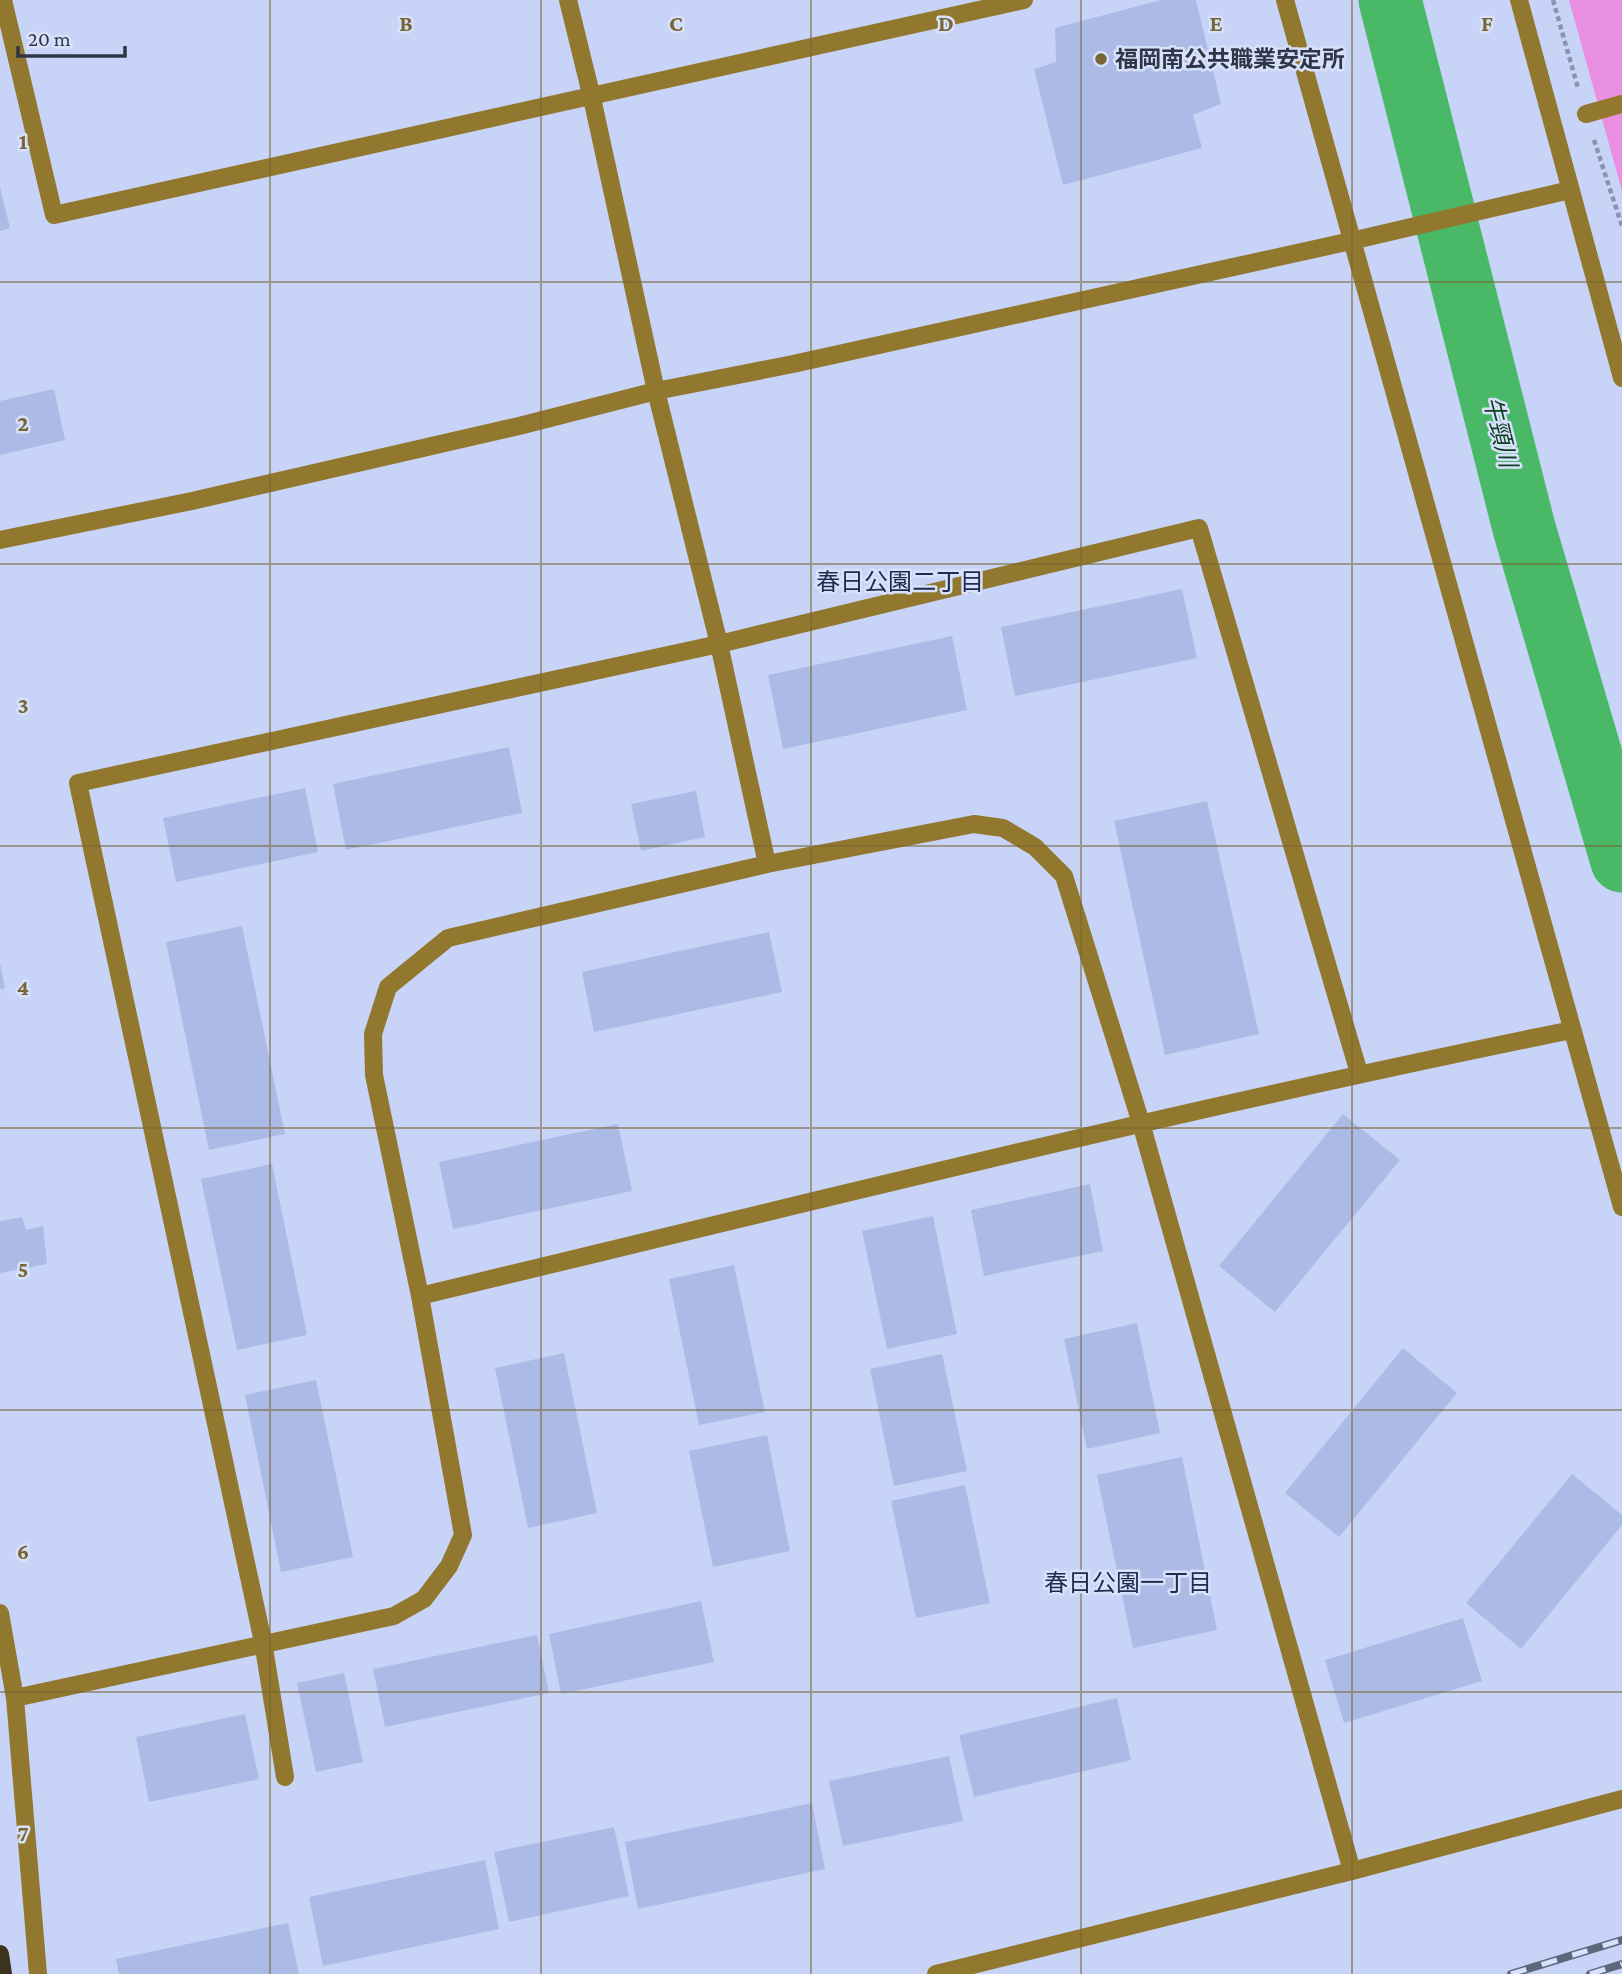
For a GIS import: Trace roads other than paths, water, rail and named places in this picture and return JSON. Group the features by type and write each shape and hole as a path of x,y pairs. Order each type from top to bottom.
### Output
{"main road":[{"path":"0,1954 3,1974"}],"street":[{"path":"3,0 54,215 592,98 1024,0"},
{"path":"568,0 656,391 719,644 767,864"},
{"path":"1284,0 1622,1208"},
{"path":"1520,0 1622,377"},
{"path":"1586,114 1622,104"},
{"path":"0,540 192,501 519,426 656,391 793,364 1502,208 1570,190"},
{"path":"285,1777 263,1642 78,783 719,644 1199,528 1359,1073"},
{"path":"15,1698 263,1642 394,1616 424,1599 449,1566 463,1535 420,1296 374,1075 373,1034 388,987 448,938 767,864 974,824 1003,828 1035,847 1064,876 1141,1123 1352,1871"},
{"path":"420,1296 1141,1123 1359,1073 1572,1030"},
{"path":"0,1613 15,1698 38,1974"},
{"path":"936,1974 1352,1871 1622,1799"}],"waterway":[{"name":"牛頸川","path":"1390,0 1524,528 1622,861"}],"railway":[{"path":"1511,1974 1622,1940"},
{"path":"1590,1974 1622,1964"}],"place":[{"name":"福岡南公共職業安定所","path":"1101,59"}],"district":[{"name":"春日公園二丁目","path":"900,582"},
{"name":"春日公園一丁目","path":"1128,1583"}]}
